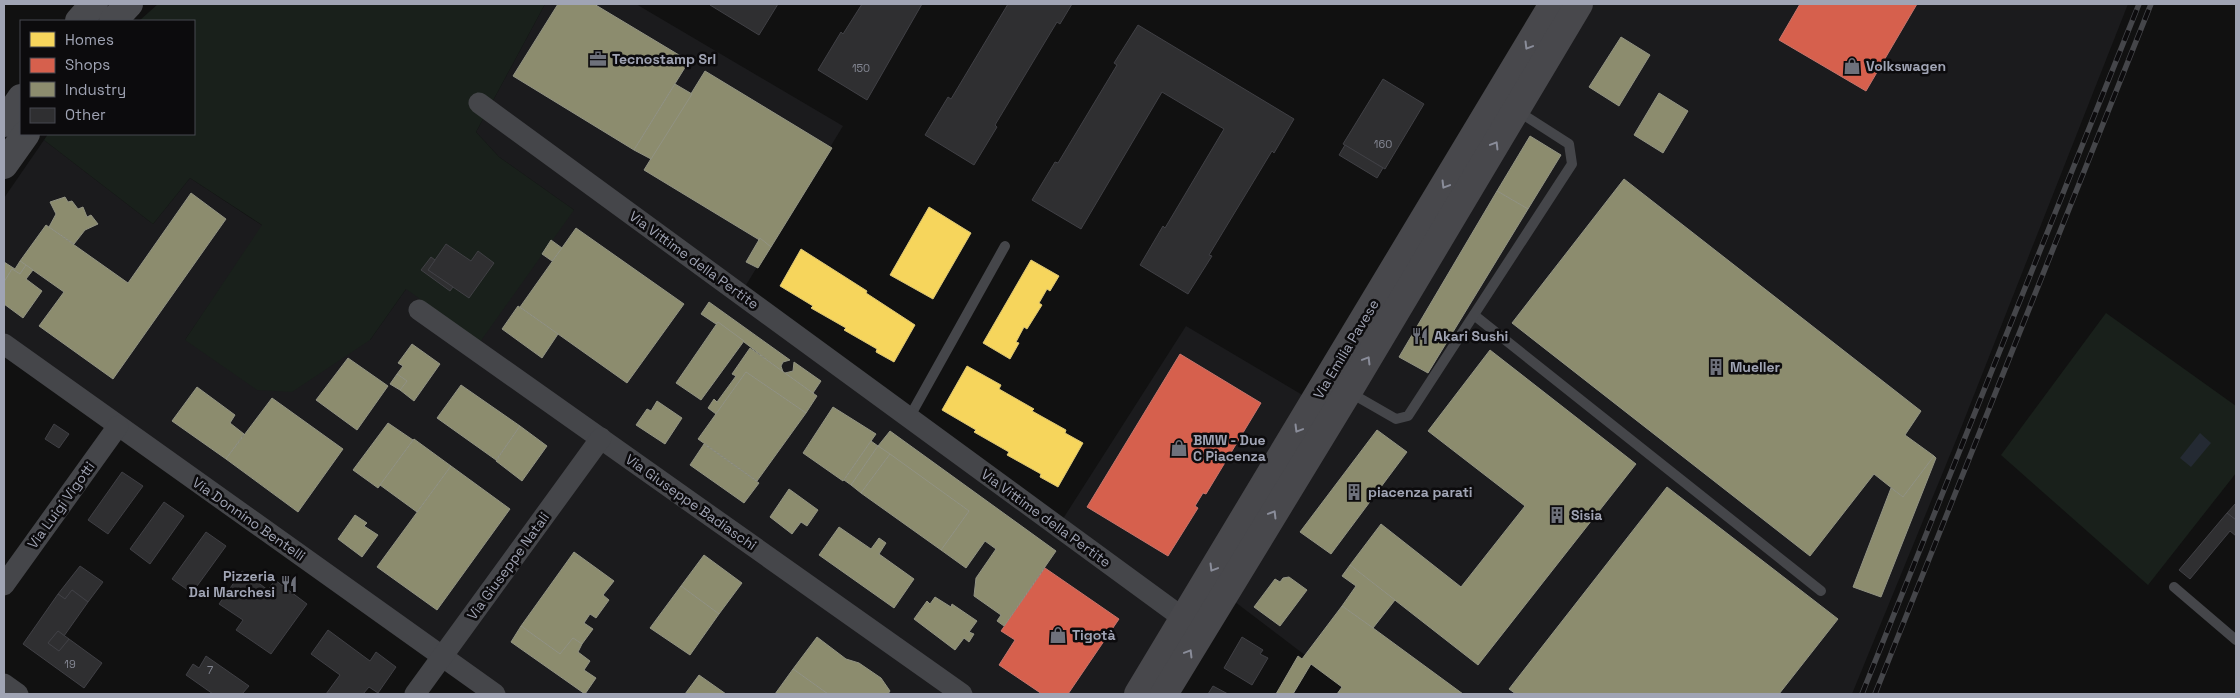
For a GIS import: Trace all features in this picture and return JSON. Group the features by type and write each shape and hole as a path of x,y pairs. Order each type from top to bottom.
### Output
{"main road":[{"path":"80,20 94,4"},
{"path":"114,20 129,4"},
{"name":"Via Emilia Pavese","path":"1507,104 1553,4"},
{"name":"Via Emilia Pavese","path":"1164,694 1330,402 1507,104 1579,4"},
{"path":"4,123 20,99"},
{"path":"4,165 25,135"},
{"name":"Via Emilia Pavese","path":"1138,694 1183,618 1330,402"}],"street":[{"name":"Via Vittime della Pertite","path":"479,103 1183,618"},
{"name":"Via Giuseppe Badiaschi","path":"419,310 601,438 953,692"},
{"name":"Via Donnino Bentelli","path":"4,344 495,694"},
{"name":"Via Luigi Vigotti","path":"4,585 118,426"},
{"name":"Via Giuseppe Natali","path":"415,694 601,438"},
{"path":"4,684 18,694"}],"lane":[{"path":"1330,402 1396,419 1408,416 1572,164 1569,144 1507,104"},
{"path":"910,418 1005,246"},
{"path":"1474,315 1821,591"},
{"path":"2174,587 2236,640"}],"shaded area":[{"path":"158,4 545,4 476,132 499,157 574,210 480,342 406,289 370,340 292,392 257,390 185,340 262,225 190,178 153,224 44,140 47,135 195,135 195,20 140,20"},
{"path":"545,4 636,4 843,126 740,295 1059,525 1186,326 1321,406 1567,4 2128,4 1959,433 1852,694 1356,694 1214,586 1149,694 494,694 4,345 4,198 44,140 153,224 190,178 263,226 185,340 370,340 406,289 574,210 499,157 476,132"},
{"path":"2106,313 2236,406 2236,473 2148,585 2001,455"},
{"path":"2200,433 2211,443 2191,467 2180,458"}],"building: Homes":[{"path":"929,207 971,233 933,299 890,275"},
{"path":"801,249 867,291 866,293 915,325 894,362 876,352 877,349 844,330 846,328 811,308 813,306 780,286"},
{"path":"1031,260 1059,276 1050,291 1047,289 1039,303 1042,305 1027,329 1024,327 1016,342 1019,343 1010,359 983,343"},
{"path":"967,366 1001,385 999,389 1034,409 1032,411 1066,430 1065,433 1083,443 1058,487 1040,477 1041,474 1007,455 1009,452 974,432 976,430 942,410"}],"building: Shops":[{"name":"Volkswagen","path":"1800,4 1917,4 1866,91 1779,40"},
{"name":"BMW - Due C Piacenza","path":"1180,354 1261,403 1206,494 1203,493 1195,506 1198,508 1168,556 1087,507"},
{"name":"Tigotà","path":"1045,568 1119,619 1068,694 1042,694 999,665 1015,640 1001,631"}],"building: Industry":[{"path":"558,4 594,4 689,61 634,150 513,76"},
{"path":"1621,37 1650,55 1619,106 1589,87"},
{"path":"705,71 832,148 771,247 644,170"},
{"path":"675,84 692,94 651,159 634,150"},
{"path":"1659,93 1688,111 1663,153 1634,135"},
{"path":"1530,136 1561,155 1528,209 1497,191"},
{"name":"Mueller","path":"1624,179 1921,411 1905,435 1934,456 1903,497 1874,474 1810,556 1512,323"},
{"path":"1497,191 1528,209 1428,373 1399,357"},
{"path":"191,193 226,219 113,379 39,326 64,292 20,261 46,225 128,283"},
{"path":"65,197 68,202 72,201 78,209 83,207 87,217 91,215 98,224 85,230 74,244 49,227 56,214 50,202"},
{"path":"576,228 684,304 627,383 520,307"},
{"path":"760,238 771,247 758,268 746,262"},
{"path":"551,240 562,248 552,261 542,254"},
{"path":"20,261 26,265 20,274 12,269 4,282 4,262 15,269"},
{"path":"26,265 33,270 26,279 42,291 23,318 4,304 4,282 12,269 20,274"},
{"path":"709,302 790,360 783,362 781,366 783,372 718,322 716,324 701,314"},
{"path":"518,306 558,334 542,358 502,329"},
{"path":"718,322 744,341 701,400 676,383"},
{"path":"412,344 440,364 414,401 400,390 407,381 397,374 403,366 398,363"},
{"path":"750,348 817,396 806,413 746,372 716,414 708,408 714,399 717,402 736,376 732,374"},
{"name":"Sisia","path":"1490,350 1636,464 1478,665 1350,565 1381,524 1461,587 1525,506 1428,431"},
{"path":"348,358 388,386 357,430 316,400"},
{"path":"794,362 821,381 813,393 785,373 793,371"},
{"path":"746,372 806,413 757,481 698,439"},
{"path":"397,374 407,381 400,390 390,384"},
{"path":"461,385 520,426 496,460 437,418"},
{"path":"197,387 235,415 230,423 244,434 226,459 172,421"},
{"path":"272,398 343,449 298,512 226,459"},
{"path":"657,401 682,418 665,444 636,425 647,409 651,411"},
{"path":"833,407 876,434 843,481 803,453"},
{"path":"388,423 413,440 378,488 353,470"},
{"path":"520,426 547,446 522,481 496,461"},
{"name":"piacenza parati","path":"1377,430 1407,452 1331,554 1300,532"},
{"path":"890,431 1056,551 1004,626 997,621 1001,615 974,596 976,578 996,549 985,541 966,568 941,550 969,511 878,446"},
{"path":"414,439 451,466 417,512 380,485"},
{"path":"871,441 878,446 851,485 844,480"},
{"path":"704,444 759,483 744,503 690,465"},
{"path":"878,446 890,454 861,493 851,485"},
{"path":"890,454 969,511 941,550 861,493"},
{"path":"1934,456 1936,458 1881,597 1853,587 1891,488 1903,497"},
{"path":"451,466 510,509 437,610 377,567"},
{"path":"1667,487 1838,619 1779,694 1516,694 1509,689"},
{"path":"789,489 818,510 807,526 801,522 792,534 770,517"},
{"path":"355,515 367,523 364,526 378,535 362,557 338,539"},
{"path":"839,527 871,549 879,538 886,543 879,554 914,579 894,608 819,555"},
{"path":"574,552 614,581 603,595 609,600 596,618 590,614 584,623 593,629 582,644 573,638 560,654 521,626"},
{"path":"704,555 742,583 719,614 681,586"},
{"path":"1350,565 1395,600 1373,628 1342,606 1356,586 1342,576"},
{"path":"1289,577 1307,590 1280,626 1254,607 1275,579 1280,582 1283,578"},
{"path":"681,586 719,614 690,655 650,628"},
{"path":"935,597 951,607 952,604 977,621 969,632 974,634 969,642 964,638 955,650 914,619 927,601 930,604"},
{"path":"1342,606 1463,694 1337,694 1342,687 1311,664 1293,694 1276,694 1298,656 1302,659"},
{"path":"521,626 560,654 573,638 582,644 578,652 590,661 584,670 596,678 585,694 511,642"},
{"path":"817,637 846,659 859,663 881,678 890,691 888,694 828,694 793,669"},
{"path":"793,669 828,694 775,694"},
{"path":"699,675 726,694 685,694"}],"building: Other":[{"path":"711,4 778,4 759,35"},
{"path":"862,4 922,4 867,100 818,70 841,32 843,34"},
{"path":"1008,4 1072,4 1060,24 1057,22 995,125 997,127 974,165 925,135 948,97 951,99"},
{"path":"1138,25 1294,119 1274,153 1272,151 1209,255 1212,256 1188,294 1140,265 1163,226 1165,228 1224,129 1162,92 1081,229 1032,200 1055,162 1058,163 1117,65 1114,63"},
{"path":"1383,79 1424,104 1385,169 1343,144"},
{"path":"1345,145 1383,168 1377,178 1339,155"},
{"path":"446,244 471,261 478,251 494,263 469,298 428,270"},
{"path":"431,257 435,260 428,270 453,287 450,291 421,270"},
{"path":"54,424 69,434 59,448 45,439"},
{"path":"122,472 143,486 108,534 88,520"},
{"path":"164,502 184,516 150,564 130,549"},
{"path":"2236,503 2236,520 2227,513"},
{"path":"2227,513 2236,520 2236,536 2230,531 2190,579 2179,570"},
{"path":"206,532 226,546 192,593 172,579"},
{"path":"80,566 103,582 88,602 72,590 65,599 58,594"},
{"path":"242,571 268,590 275,580 307,604 271,654 236,630 243,620 219,604"},
{"path":"72,590 88,602 64,636 58,631 48,643 59,651 69,639 102,663 84,688 23,644 58,594 65,599"},
{"path":"328,630 370,661 376,652 396,667 378,693 369,687 363,694 326,694 340,675 311,654"},
{"path":"58,631 69,639 59,651 48,643"},
{"path":"1242,637 1263,650 1260,654 1268,658 1252,685 1224,668"},
{"path":"206,656 249,686 242,694 213,694 186,675 193,664 199,668"},
{"path":"1213,686 1228,694 1208,694"}],"railway":[{"path":"1862,694 2139,4"},
{"path":"1875,694 2151,4"}],"place":[{"name":"Tecnostamp Srl","path":"598,59"},
{"name":"Volkswagen","path":"1852,66"},
{"name":"Akari Sushi","path":"1420,336"},
{"name":"Mueller","path":"1716,367"},
{"name":"BMW - Due C Piacenza","path":"1179,448"},
{"name":"piacenza parati","path":"1354,492"},
{"name":"Sisia","path":"1557,515"},
{"name":"Pizzeria Dai Marchesi","path":"289,584"},
{"name":"Tigotà","path":"1058,635"}]}
